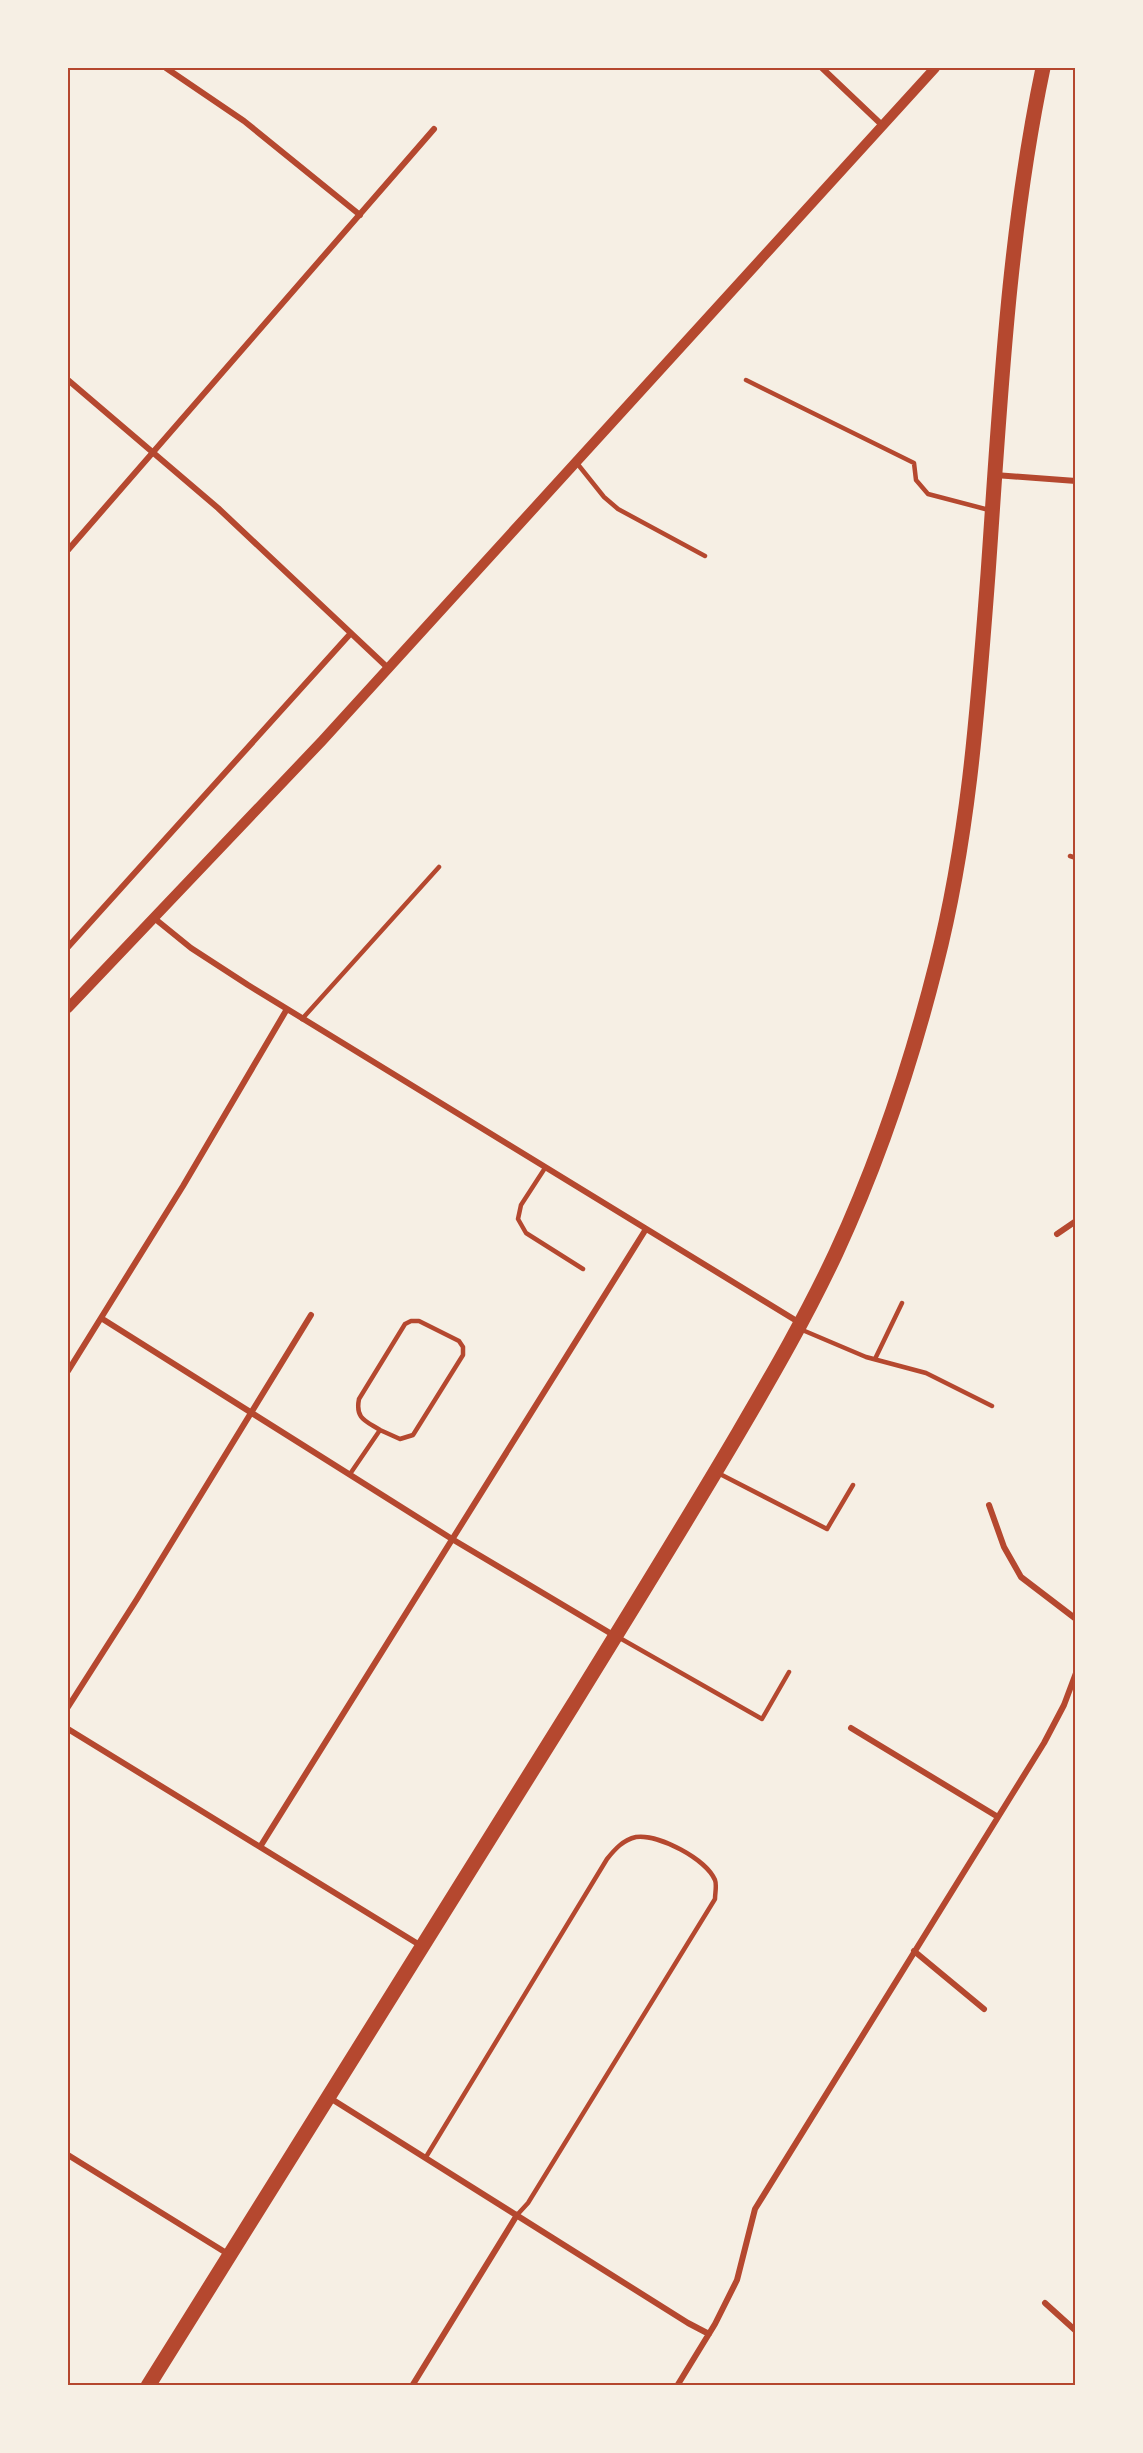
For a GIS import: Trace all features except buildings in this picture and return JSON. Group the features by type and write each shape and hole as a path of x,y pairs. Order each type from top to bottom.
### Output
{"main road":[{"path":"148,2385 423,1947 716,1472 799,1326 833,1259 869,1176 906,1070 938,958 959,859 973,757 1003,358 1018,207 1043,68"}],"street":[{"path":"166,68 244,121 360,215"},
{"path":"822,68 882,125"},
{"path":"68,1008 388,668 935,68"},
{"path":"68,550 434,129"},
{"path":"68,380 218,508 388,668"},
{"path":"994,475 1076,481"},
{"path":"68,947 351,633"},
{"path":"154,918 191,948 302,1019 646,1229 799,1326"},
{"path":"68,1371 183,1186 287,1009"},
{"path":"1057,1233 1076,1221"},
{"path":"260,1847 554,1380 646,1229"},
{"path":"68,1707 311,1315"},
{"path":"101,1318 452,1539 616,1636"},
{"path":"989,1505 1011,1563 1022,1577 1076,1619"},
{"path":"677,2385 709,2334 737,2280 755,2209 1049,1733 1064,1705 1076,1673"},
{"path":"852,1728 998,1817"},
{"path":"68,1729 423,1947"},
{"path":"914,1951 984,2009"},
{"path":"329,2098 709,2334"},
{"path":"68,2155 229,2255"},
{"path":"412,2385 516,2215"},
{"path":"1045,2303 1076,2331"}],"lane":[{"path":"746,380 914,463 916,480 928,494 992,510"},
{"path":"576,462 604,497 618,509 705,556"},
{"path":"1070,856 1076,858"},
{"path":"302,1019 438,867"},
{"path":"545,1168 521,1205 518,1219 526,1233 583,1269"},
{"path":"875,1359 902,1303"},
{"path":"411,1320 419,1320 459,1341 464,1347 463,1354 413,1436 400,1439 380,1430 360,1418 357,1410 359,1399 405,1324 411,1320"},
{"path":"799,1326 875,1359 926,1373 992,1406"},
{"path":"350,1474 380,1430"},
{"path":"716,1472 827,1529 853,1485"},
{"path":"616,1636 762,1719 789,1672"},
{"path":"426,2157 620,1844 637,1837 664,1842 688,1853 705,1867 716,1882 715,1899 528,2203 516,2215"}]}
